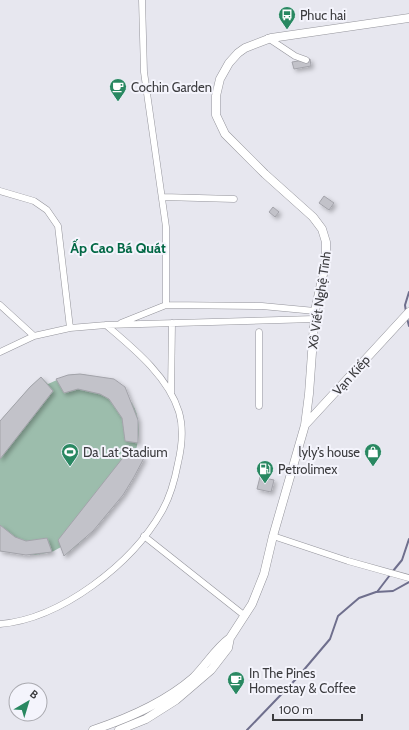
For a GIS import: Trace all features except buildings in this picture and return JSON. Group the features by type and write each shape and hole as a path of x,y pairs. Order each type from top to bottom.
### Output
{"main road":[{"name":"Xô Viết Nghệ Tĩnh","path":"93,730 145,710 175,692 210,661 222,644 230,638 258,590 264,574 304,425 309,394 314,315 327,251 322,229 306,210 225,134 216,115 215,103 217,88 229,63 245,48 268,38 409,18"},
{"name":"Vạn Kiếp","path":"304,425 409,312"},
{"name":"Xô Viết Nghệ Tĩnh","path":"119,730 146,719 194,687 211,670 228,648 230,638"}],"street":[{"path":"142,0 144,72 163,197 166,227 166,305"},
{"path":"268,38 295,56 306,60"},
{"path":"0,191 17,195 41,206 55,219 58,226 70,328"},
{"path":"163,197 234,199"},
{"path":"0,305 34,336"},
{"path":"116,324 166,305 262,306 314,315"},
{"path":"0,352 34,336 70,328 116,324 172,323 314,315"},
{"path":"171,395 172,323"},
{"path":"0,624 36,616 82,592 110,571 144,536 162,510 175,477 182,445 179,412 164,382 146,362 106,325"},
{"path":"259,332 259,406"},
{"path":"144,536 244,616"},
{"path":"273,536 348,561 389,571 409,578"}],"green space":[{"name":"Da Lat Stadium","path":"80,374 96,377 109,382 129,399 135,410 138,423 138,437 135,453 144,458 128,486 110,511 77,546 64,556 61,547 52,552 35,555 0,551 0,421 30,387 41,377 48,384 68,375"}],"waterway":[{"path":"406,312 405,305 409,292"},
{"path":"407,318 409,326"},
{"path":"393,571 402,560 409,539"},
{"path":"377,592 390,575"},
{"path":"247,730 297,678 330,639 338,616 359,598 376,592 393,591 409,582"}],"place":[{"name":"Phuc hai","path":"287,30"},
{"name":"Cochin Garden","path":"118,102"},
{"name":"Da Lat Stadium","path":"70,467"},
{"name":"lyly’s house","path":"373,467"},
{"name":"Petrolimex","path":"265,484"},
{"name":"In The Pines Homestay & Coffee","path":"236,695"}],"district":[{"name":"Ấp Cao Bá Quát","path":"118,248"}]}
